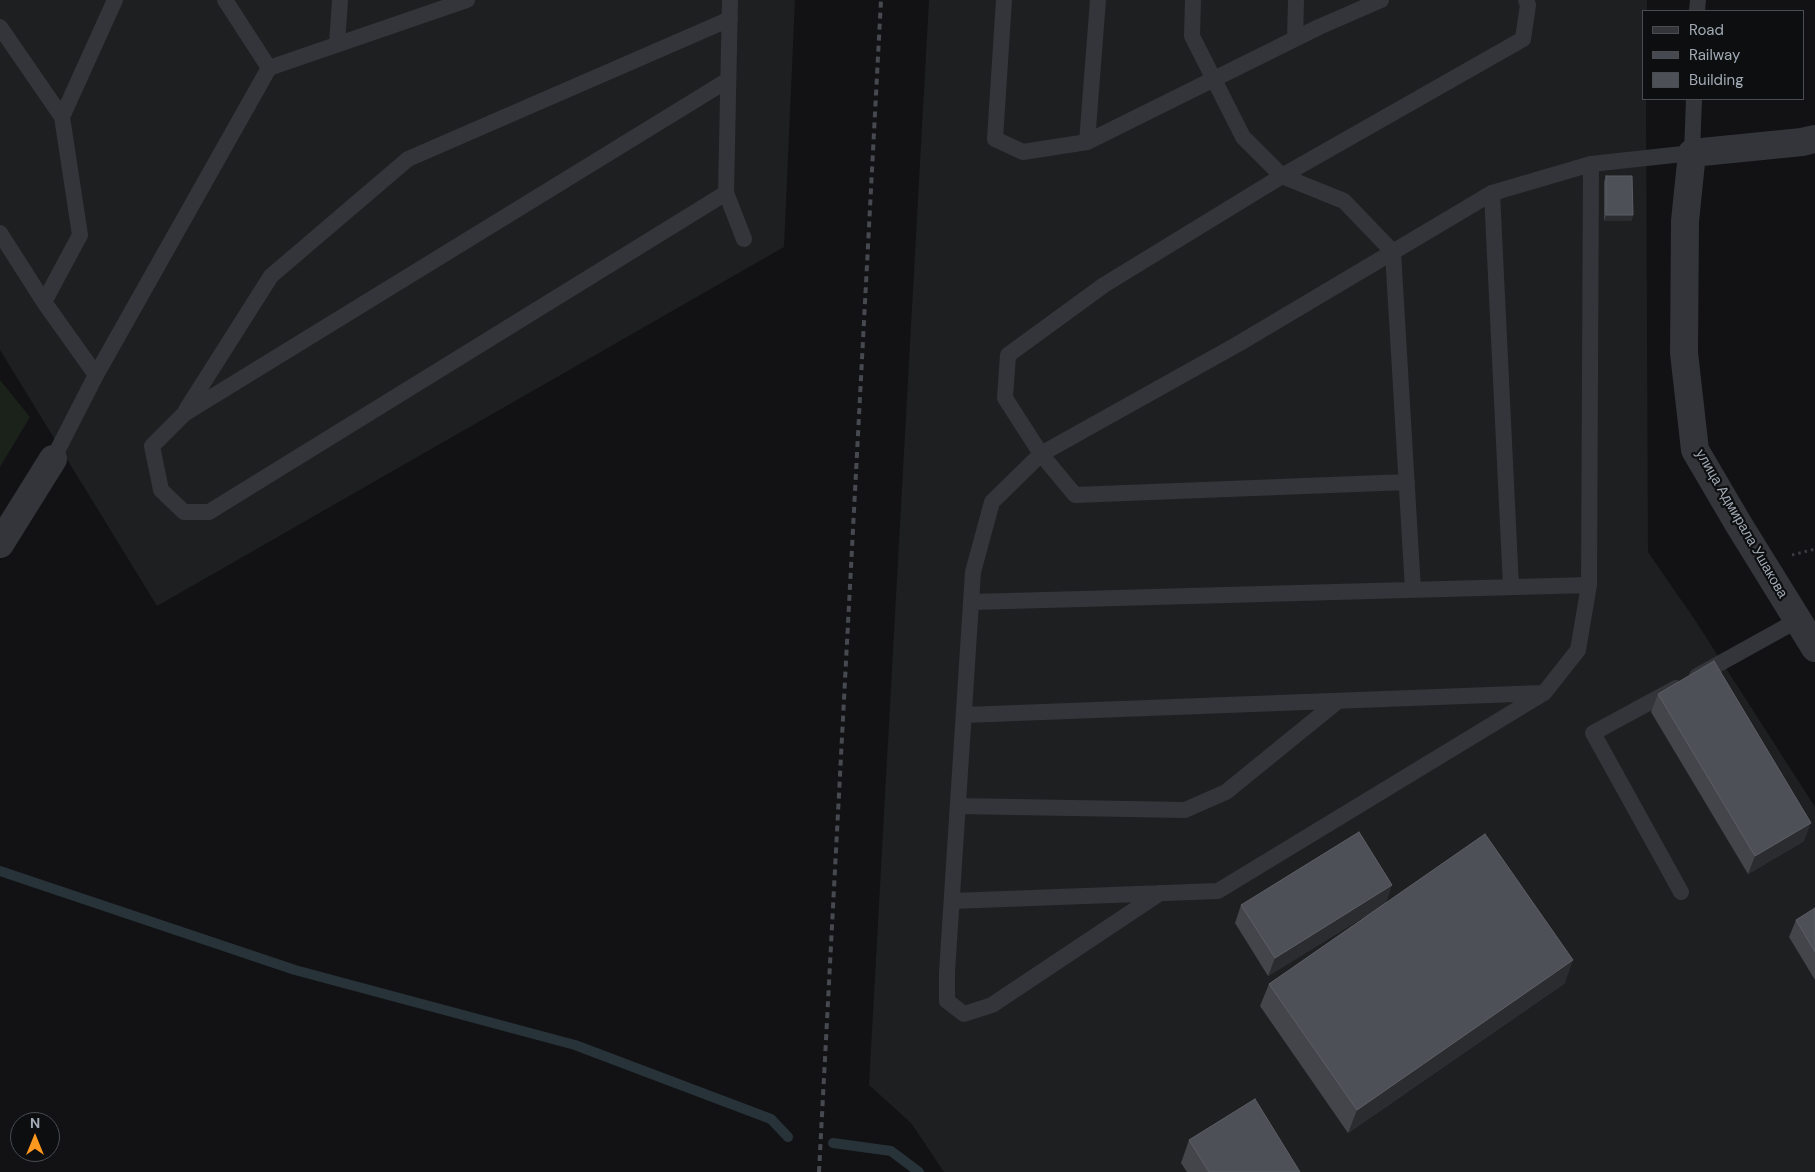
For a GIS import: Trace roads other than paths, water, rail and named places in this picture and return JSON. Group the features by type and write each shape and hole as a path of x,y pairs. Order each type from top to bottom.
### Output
{"street":[{"path":"1692,154 1815,139"},
{"name":"улица Адмирала Ушакова","path":"1692,154 1685,221 1684,353 1695,450 1815,648"},
{"path":"0,544 54,459"}],"lane":[{"path":"62,117 115,0"},
{"path":"338,44 340,0"},
{"path":"54,459 96,375 269,68 338,44 434,6 467,0"},
{"path":"730,0 726,193 744,240"},
{"path":"1004,0 996,139 1023,152 1087,142 1295,39 1381,0"},
{"path":"1087,142 1098,0"},
{"path":"1193,0 1192,36 1243,137 1282,176 1344,201 1393,252 1413,590"},
{"path":"1295,39 1296,0"},
{"path":"1407,482 1075,495 1040,454 1005,398 1008,355 1104,284 1282,176 1523,39 1528,5 1526,0"},
{"path":"229,3 269,68"},
{"path":"726,193 209,512 184,512 161,490 152,446 184,414 271,276 408,159 730,19"},
{"path":"0,27 62,117 80,235 44,302"},
{"path":"184,414 728,80"},
{"path":"1160,893 992,1005 964,1014 947,1001 947,972 973,572 992,502 1040,454 1238,344 1492,193 1591,164 1692,154 1694,100"},
{"path":"952,901 1218,891 1544,693 1578,650 1589,585 1591,164"},
{"path":"1492,193 1511,587"},
{"path":"0,233 44,302 96,375"},
{"path":"972,602 1589,585"},
{"path":"1680,892 1593,734 1798,620"},
{"path":"964,715 1544,693"},
{"path":"958,806 1185,810 1226,792 1338,701"}],"waterway":[{"path":"0,871 295,970 575,1045 771,1119 788,1137"},
{"path":"833,1143 891,1151 919,1172"}],"railway":[{"path":"819,1172 881,0"}]}
